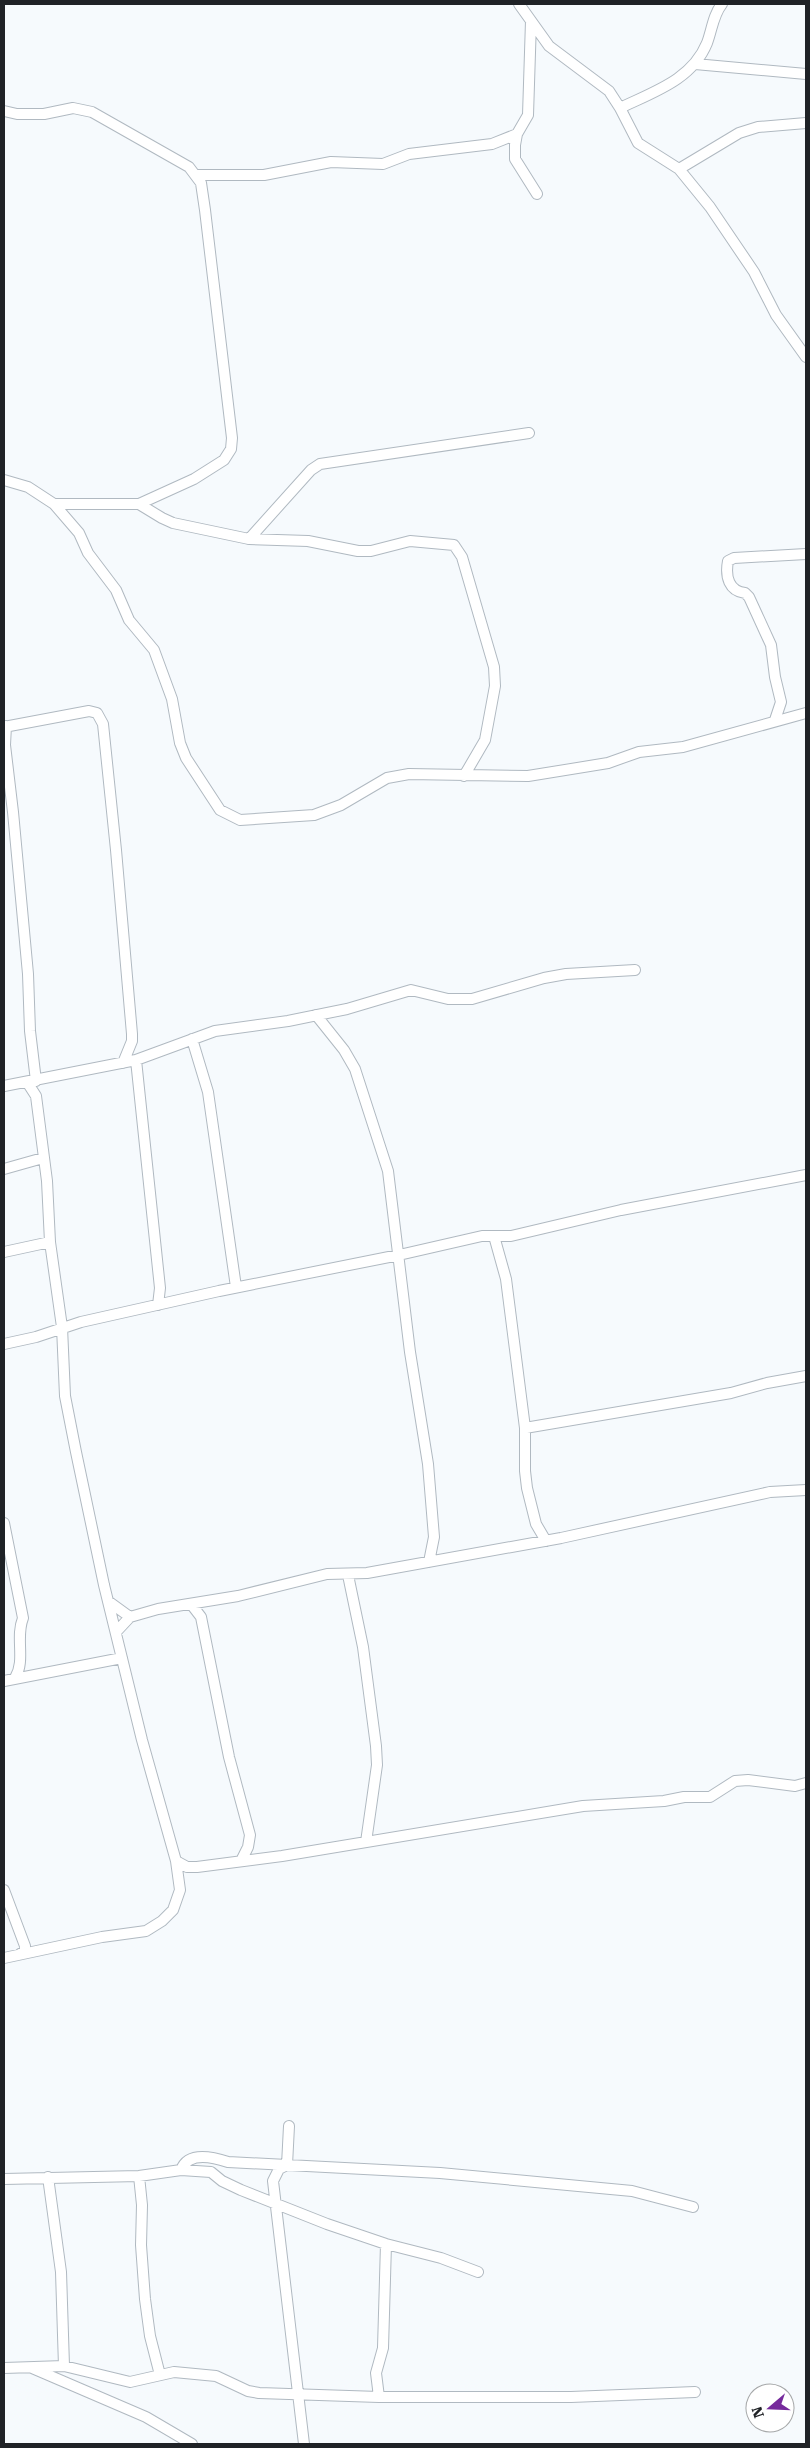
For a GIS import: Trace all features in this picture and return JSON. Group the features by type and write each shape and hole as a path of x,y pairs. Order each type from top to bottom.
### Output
{"street":[{"path":"519,4 549,46 609,92 620,108 638,143 679,169 710,207 754,272 776,315 806,358"},
{"path":"620,108 677,80 695,64 707,44 717,10 722,4"},
{"path":"531,21 528,114 517,134 515,159 537,194"},
{"path":"695,64 806,74"},
{"path":"4,111 17,114 44,114 73,108 83,109 160,149 189,167 201,184 205,210 232,438 231,449 224,460 194,479 139,504 54,504"},
{"path":"679,169 739,133 758,127 806,123"},
{"path":"196,175 264,175 331,162 383,164 409,154 492,144 517,134"},
{"path":"249,539 311,470 320,464 529,433"},
{"path":"4,480 28,487 54,504 79,533 88,553 116,590 129,620 154,650 172,700 180,743 186,758 220,810 240,820 314,815 341,805 387,778 409,774 528,776 608,763 639,752 684,747 806,712"},
{"path":"139,504 174,523 249,539 308,541 358,552 371,551 410,541 454,545 462,557 494,667 495,686 485,740 464,776"},
{"path":"775,720 781,702 769,636 746,593 736,592 730,585 728,561 734,558 806,554"},
{"path":"4,1958 102,1937 146,1931 162,1921 173,1910 180,1890 176,1861 142,1740 108,1601 65,1396 62,1327 50,1242 44,1158 36,1096 30,1032 28,974 13,812 4,745 5,726 89,711 97,713 102,724 116,850 132,1040 123,1063"},
{"path":"4,1086 136,1060 215,1031 347,1009 411,990 448,1000 472,999 488,996 515,985 566,974 635,970"},
{"path":"316,1015 344,1050 355,1068 371,1113 388,1171 410,1352 428,1464 434,1537 430,1562"},
{"path":"192,1039 208,1092 236,1287"},
{"path":"136,1060 160,1288 158,1304"},
{"path":"36,1081 36,1096"},
{"path":"4,1169 44,1158"},
{"path":"4,1344 36,1337 62,1327 236,1287 399,1256 482,1236 511,1236 621,1210 806,1175"},
{"path":"494,1236 506,1278 525,1428 527,1488 536,1524 546,1541"},
{"path":"4,1252 50,1242"},
{"path":"525,1428 731,1393 767,1383 806,1376"},
{"path":"116,1632 130,1617 238,1596 327,1574 348,1575 430,1562 546,1541 770,1492 806,1490"},
{"path":"4,1523 23,1618 19,1633 21,1666 15,1678"},
{"path":"348,1575 363,1647 376,1746 377,1765 366,1842"},
{"path":"108,1601 130,1617"},
{"path":"191,1604 201,1617 229,1757 250,1835 248,1847 241,1861"},
{"path":"4,1681 122,1658"},
{"path":"176,1861 188,1866 197,1867 366,1842 584,1806 664,1801 684,1797 710,1797 735,1781 748,1780 795,1786 806,1783"},
{"path":"4,1890 25,1946 25,1951 20,1954"},
{"path":"287,2165 289,2126"},
{"path":"181,2170 186,2160 193,2157 214,2157 228,2162 440,2174 632,2192 693,2207"},
{"path":"287,2165 280,2169 273,2181 274,2202 304,2444"},
{"path":"4,2178 139,2176 181,2170 211,2172 222,2181 242,2190 327,2224 386,2244 441,2258 478,2272"},
{"path":"139,2176 142,2205 141,2245 145,2299 150,2336 160,2375"},
{"path":"48,2177 62,2272 64,2366"},
{"path":"379,2397 376,2373 383,2348 386,2244"},
{"path":"29,2366 146,2417 192,2444"},
{"path":"4,2368 64,2366 130,2382 174,2372 216,2376 248,2391 379,2397 570,2397 695,2392"}]}
